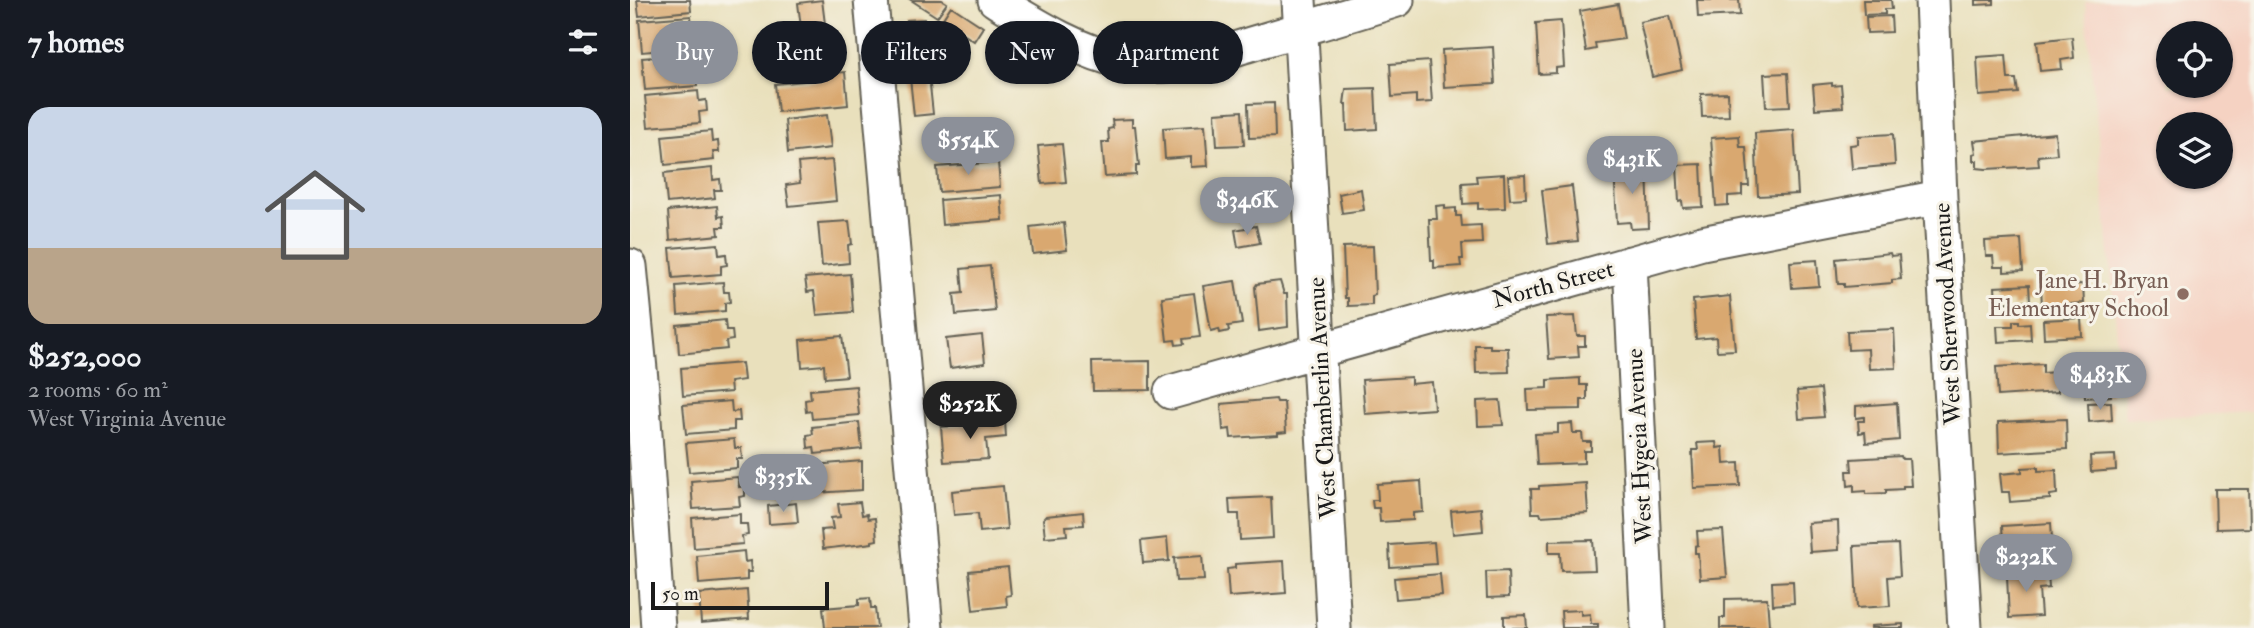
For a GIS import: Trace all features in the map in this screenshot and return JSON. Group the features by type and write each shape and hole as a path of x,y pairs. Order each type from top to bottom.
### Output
{"street":[{"path":"872,0 926,628"},
{"path":"995,0 1044,30 1082,48 1110,58 1156,66 1187,62 1300,15 1397,0"},
{"name":"West Sherwood Avenue","path":"1931,0 1965,628"},
{"name":"West Chamberlin Avenue","path":"1300,15 1334,628"},
{"name":"North Street","path":"1171,392 1702,243 1940,197"},
{"name":"West Hygeia Avenue","path":"1630,263 1648,628"},
{"path":"630,266 636,390 658,628"}],"shaded area":[{"name":"Jane H. Bryan Elementary School","path":"2254,0 2254,412 2125,419 2085,2"}],"building":[{"path":"637,0 690,0 691,11 639,16"},
{"path":"822,0 825,21 800,21 798,3"},
{"path":"911,0 942,0 947,3 937,17"},
{"path":"1697,0 1739,0 1740,15 1698,17"},
{"path":"1863,0 1891,0 1892,9 1885,9 1885,14 1864,15"},
{"path":"1976,0 1994,0 1994,4 1976,5"},
{"path":"1618,4 1624,39 1595,43 1596,49 1586,51 1580,11"},
{"path":"951,6 983,27 974,41 971,39 971,21 942,20"},
{"path":"691,16 692,21 651,21 651,51 642,52 639,20"},
{"path":"1670,16 1682,70 1652,77 1640,22"},
{"path":"1891,16 1892,32 1867,33 1866,17"},
{"path":"1561,21 1564,67 1556,68 1556,73 1539,74 1536,23"},
{"path":"2072,37 2074,58 2061,60 2062,69 2040,71 2037,41"},
{"path":"1493,47 1495,84 1444,87 1442,50"},
{"path":"2006,55 2008,79 2016,79 2018,93 1979,96 1977,57"},
{"path":"651,57 651,84 697,86 645,90 642,58"},
{"path":"1429,61 1432,102 1416,103 1416,95 1392,97 1390,64"},
{"path":"1788,73 1790,106 1766,107 1764,74"},
{"path":"1832,83 1832,86 1841,85 1843,107 1815,109 1813,85"},
{"path":"775,84 846,84 848,105 778,112"},
{"path":"911,84 930,84 933,114 914,116"},
{"path":"1375,88 1377,129 1347,131 1344,104 1346,89"},
{"path":"698,91 699,101 706,100 707,111 699,112 700,123 648,127 645,96"},
{"path":"1728,93 1729,116 1702,117 1701,94"},
{"path":"1274,103 1275,137 1249,138 1248,104"},
{"path":"1242,111 1244,145 1217,146 1215,113"},
{"path":"827,115 831,148 788,153 785,120"},
{"path":"1132,119 1139,166 1136,166 1136,175 1105,177 1102,142 1109,142 1108,129 1113,128 1112,120"},
{"path":"1205,125 1208,166 1191,167 1191,157 1165,159 1163,128"},
{"path":"995,130 997,155 938,160 936,135"},
{"path":"1794,130 1798,194 1758,196 1755,133"},
{"path":"711,131 712,142 718,141 719,152 713,152 714,160 665,165 662,136"},
{"path":"2055,133 2057,154 2038,156 2039,166 1986,169 1977,168 1977,161 1973,161 1973,154 1976,153 1974,141"},
{"path":"1893,134 1895,165 1852,169 1850,145 1858,144 1858,136"},
{"path":"1739,136 1740,147 1746,147 1749,186 1742,186 1742,195 1728,196 1728,205 1716,206 1711,138"},
{"path":"1062,144 1066,182 1042,184 1038,146"},
{"path":"832,160 836,201 789,206 786,185 800,183 798,163"},
{"path":"998,162 1000,187 939,192 937,167"},
{"path":"1701,164 1703,207 1683,208 1682,201 1679,202 1677,165"},
{"path":"1647,165 1649,228 1631,229 1630,222 1617,223 1614,167"},
{"path":"712,168 713,180 720,179 721,190 714,190 715,198 667,203 664,173"},
{"path":"1504,174 1505,208 1478,209 1478,203 1463,204 1462,183 1477,182 1476,176"},
{"path":"1525,175 1526,198 1510,199 1508,176"},
{"path":"1572,186 1578,241 1548,244 1542,190"},
{"path":"1361,189 1364,210 1342,213 1339,194"},
{"path":"1001,195 1003,220 942,225 940,200"},
{"path":"1445,205 1445,209 1456,208 1456,216 1461,216 1462,226 1481,225 1482,243 1462,244 1461,266 1434,268 1434,260 1431,260 1429,219 1437,219 1436,206"},
{"path":"717,206 718,217 723,216 724,227 718,227 719,235 670,240 668,211"},
{"path":"849,221 852,244 848,245 849,263 822,266 818,223"},
{"path":"1064,223 1067,250 1033,254 1030,227"},
{"path":"1256,226 1260,243 1238,247 1235,230"},
{"path":"2021,239 2023,271 2004,272 2004,267 1994,267 1993,256 1986,256 1985,241"},
{"path":"718,244 719,255 726,254 727,265 721,266 721,274 673,278 670,248"},
{"path":"1373,246 1375,295 1372,296 1372,305 1348,306 1348,298 1345,298 1343,247"},
{"path":"1890,253 1891,256 1899,255 1901,279 1892,280 1892,283 1844,287 1844,284 1838,284 1836,259"},
{"path":"1817,260 1819,286 1792,288 1790,262"},
{"path":"990,266 995,311 956,315 954,294 963,293 961,269"},
{"path":"850,274 853,312 817,315 814,291 807,292 805,278"},
{"path":"1235,281 1242,324 1228,326 1229,331 1211,331 1203,286"},
{"path":"1280,281 1284,294 1287,294 1288,327 1259,331 1255,287 1257,284"},
{"path":"723,282 724,292 729,292 730,302 725,303 725,311 678,315 676,286"},
{"path":"2083,284 2084,303 2042,306 2041,286"},
{"path":"2029,285 2030,301 2019,302 2019,305 2013,306 2012,302 1996,303 1995,287"},
{"path":"1194,293 1200,337 1183,339 1184,344 1176,345 1175,340 1167,341 1162,297"},
{"path":"1730,296 1735,350 1717,351 1716,337 1696,339 1693,300"},
{"path":"1575,316 1577,336 1585,336 1585,346 1578,346 1579,357 1549,359 1546,317"},
{"path":"2081,318 2082,336 2044,338 2043,320"},
{"path":"725,320 726,330 732,330 733,340 726,341 727,349 679,354 677,325"},
{"path":"2013,321 2019,321 2019,324 2030,323 2031,340 1998,342 1997,326 2013,326"},
{"path":"1894,329 1896,368 1869,369 1868,349 1848,350 1847,331"},
{"path":"982,335 985,363 950,368 946,339"},
{"path":"842,336 847,376 825,378 824,365 802,367 800,340"},
{"path":"1475,345 1508,348 1509,372 1476,373"},
{"path":"1150,361 1150,390 1093,391 1092,362"},
{"path":"742,363 744,380 730,382 731,392 683,396 681,368"},
{"path":"2043,364 2043,373 2057,372 2058,392 1998,396 1996,367"},
{"path":"2110,372 2111,396 2085,398 2084,374"},
{"path":"1411,377 1411,384 1432,382 1434,409 1365,414 1362,380"},
{"path":"1580,378 1580,385 1587,385 1587,400 1581,400 1581,409 1528,410 1527,389 1548,388 1548,380"},
{"path":"856,386 859,415 812,419 811,411 806,412 805,400 811,399 810,390"},
{"path":"986,386 988,412 955,416 952,389"},
{"path":"1821,389 1824,417 1799,419 1797,391"},
{"path":"1276,399 1277,402 1284,402 1286,432 1278,435 1231,438 1230,429 1223,430 1221,404"},
{"path":"1500,400 1503,425 1478,426 1477,401"},
{"path":"731,401 732,412 739,411 740,421 734,421 734,430 686,434 683,405"},
{"path":"2111,402 2112,420 2089,422 2088,403"},
{"path":"1897,403 1899,440 1866,443 1865,432 1859,433 1858,421 1864,421 1864,417 1856,418 1856,406"},
{"path":"2066,419 2067,449 1999,453 1998,422"},
{"path":"1005,421 1006,437 986,439 988,459 944,462 941,427"},
{"path":"859,422 862,449 815,454 814,447 808,448 807,435 813,434 812,427"},
{"path":"1572,423 1573,433 1582,433 1583,442 1591,442 1591,451 1584,451 1584,463 1537,465 1535,434 1558,433 1558,424"},
{"path":"734,439 735,448 741,448 742,459 737,459 737,468 689,472 686,443"},
{"path":"1716,442 1717,448 1723,447 1724,464 1739,463 1740,486 1694,488 1692,450 1698,450 1697,443"},
{"path":"2115,455 2116,470 2091,472 2090,456"},
{"path":"1901,456 1902,459 1909,459 1911,486 1886,490 1886,493 1866,494 1866,491 1854,492 1854,485 1848,486 1847,471 1852,471 1851,459"},
{"path":"862,461 862,490 816,493 814,465"},
{"path":"2038,467 2038,471 2056,470 2057,494 2050,495 2050,499 2010,502 2009,492 2002,492 2000,474"},
{"path":"738,477 739,487 745,486 745,496 739,497 740,506 693,509 691,481"},
{"path":"1421,481 1423,512 1413,513 1413,520 1380,522 1379,508 1373,508 1372,500 1378,500 1377,484"},
{"path":"1586,483 1588,513 1541,516 1540,513 1532,513 1531,489 1539,489 1539,486"},
{"path":"1003,486 1007,529 980,532 978,513 954,515 952,491"},
{"path":"2215,489 2249,489 2250,528 2216,529"},
{"path":"1271,497 1273,538 1240,540 1239,514 1230,514 1229,499"},
{"path":"860,502 862,515 867,514 868,519 875,518 877,540 872,543 823,549 821,530 833,529 831,518 840,517 838,504"},
{"path":"796,503 798,522 769,524 768,506"},
{"path":"1481,508 1483,531 1453,534 1451,511"},
{"path":"1083,512 1084,525 1066,526 1067,535 1045,537 1043,519 1046,516"},
{"path":"740,514 740,524 747,524 748,535 742,536 743,544 694,548 692,518"},
{"path":"1838,521 1839,550 1810,552 1808,523"},
{"path":"2051,523 2053,553 2004,557 2002,526"},
{"path":"1723,530 1727,577 1700,579 1698,553 1695,553 1695,546 1698,545 1697,531"},
{"path":"1167,538 1169,561 1143,563 1141,541"},
{"path":"1593,540 1595,570 1561,571 1560,553 1549,553 1549,541"},
{"path":"1434,542 1436,564 1390,567 1389,545"},
{"path":"1898,544 1900,576 1888,577 1890,606 1857,608 1854,546"},
{"path":"744,551 745,562 750,561 751,572 747,572 747,580 699,584 697,556"},
{"path":"1202,556 1204,580 1176,581 1174,558"},
{"path":"1284,561 1286,593 1229,597 1227,569 1235,568 1235,564"},
{"path":"1008,567 1011,595 1006,596 1007,606 973,610 969,571"},
{"path":"1508,571 1509,597 1487,598 1486,572"},
{"path":"2048,573 2049,588 2039,589 2041,616 2009,618 2007,576"},
{"path":"1440,574 1442,595 1396,599 1394,578"},
{"path":"1793,581 1794,603 1773,605 1772,582"},
{"path":"747,590 749,619 701,623 699,594"},
{"path":"870,598 871,608 875,608 877,628 825,628 823,608 859,605 859,599"},
{"path":"1767,598 1769,625 1772,628 1720,628 1720,618 1725,618 1725,599"},
{"path":"1581,610 1581,615 1590,614 1591,624 1598,624 1598,628 1562,628 1561,611"},
{"path":"1526,615 1527,628 1504,628 1504,616"},
{"path":"1903,624 1903,628 1871,628 1871,626"}],"place":[{"name":"Jane H. Bryan Elementary School","path":"2183,294"}]}
